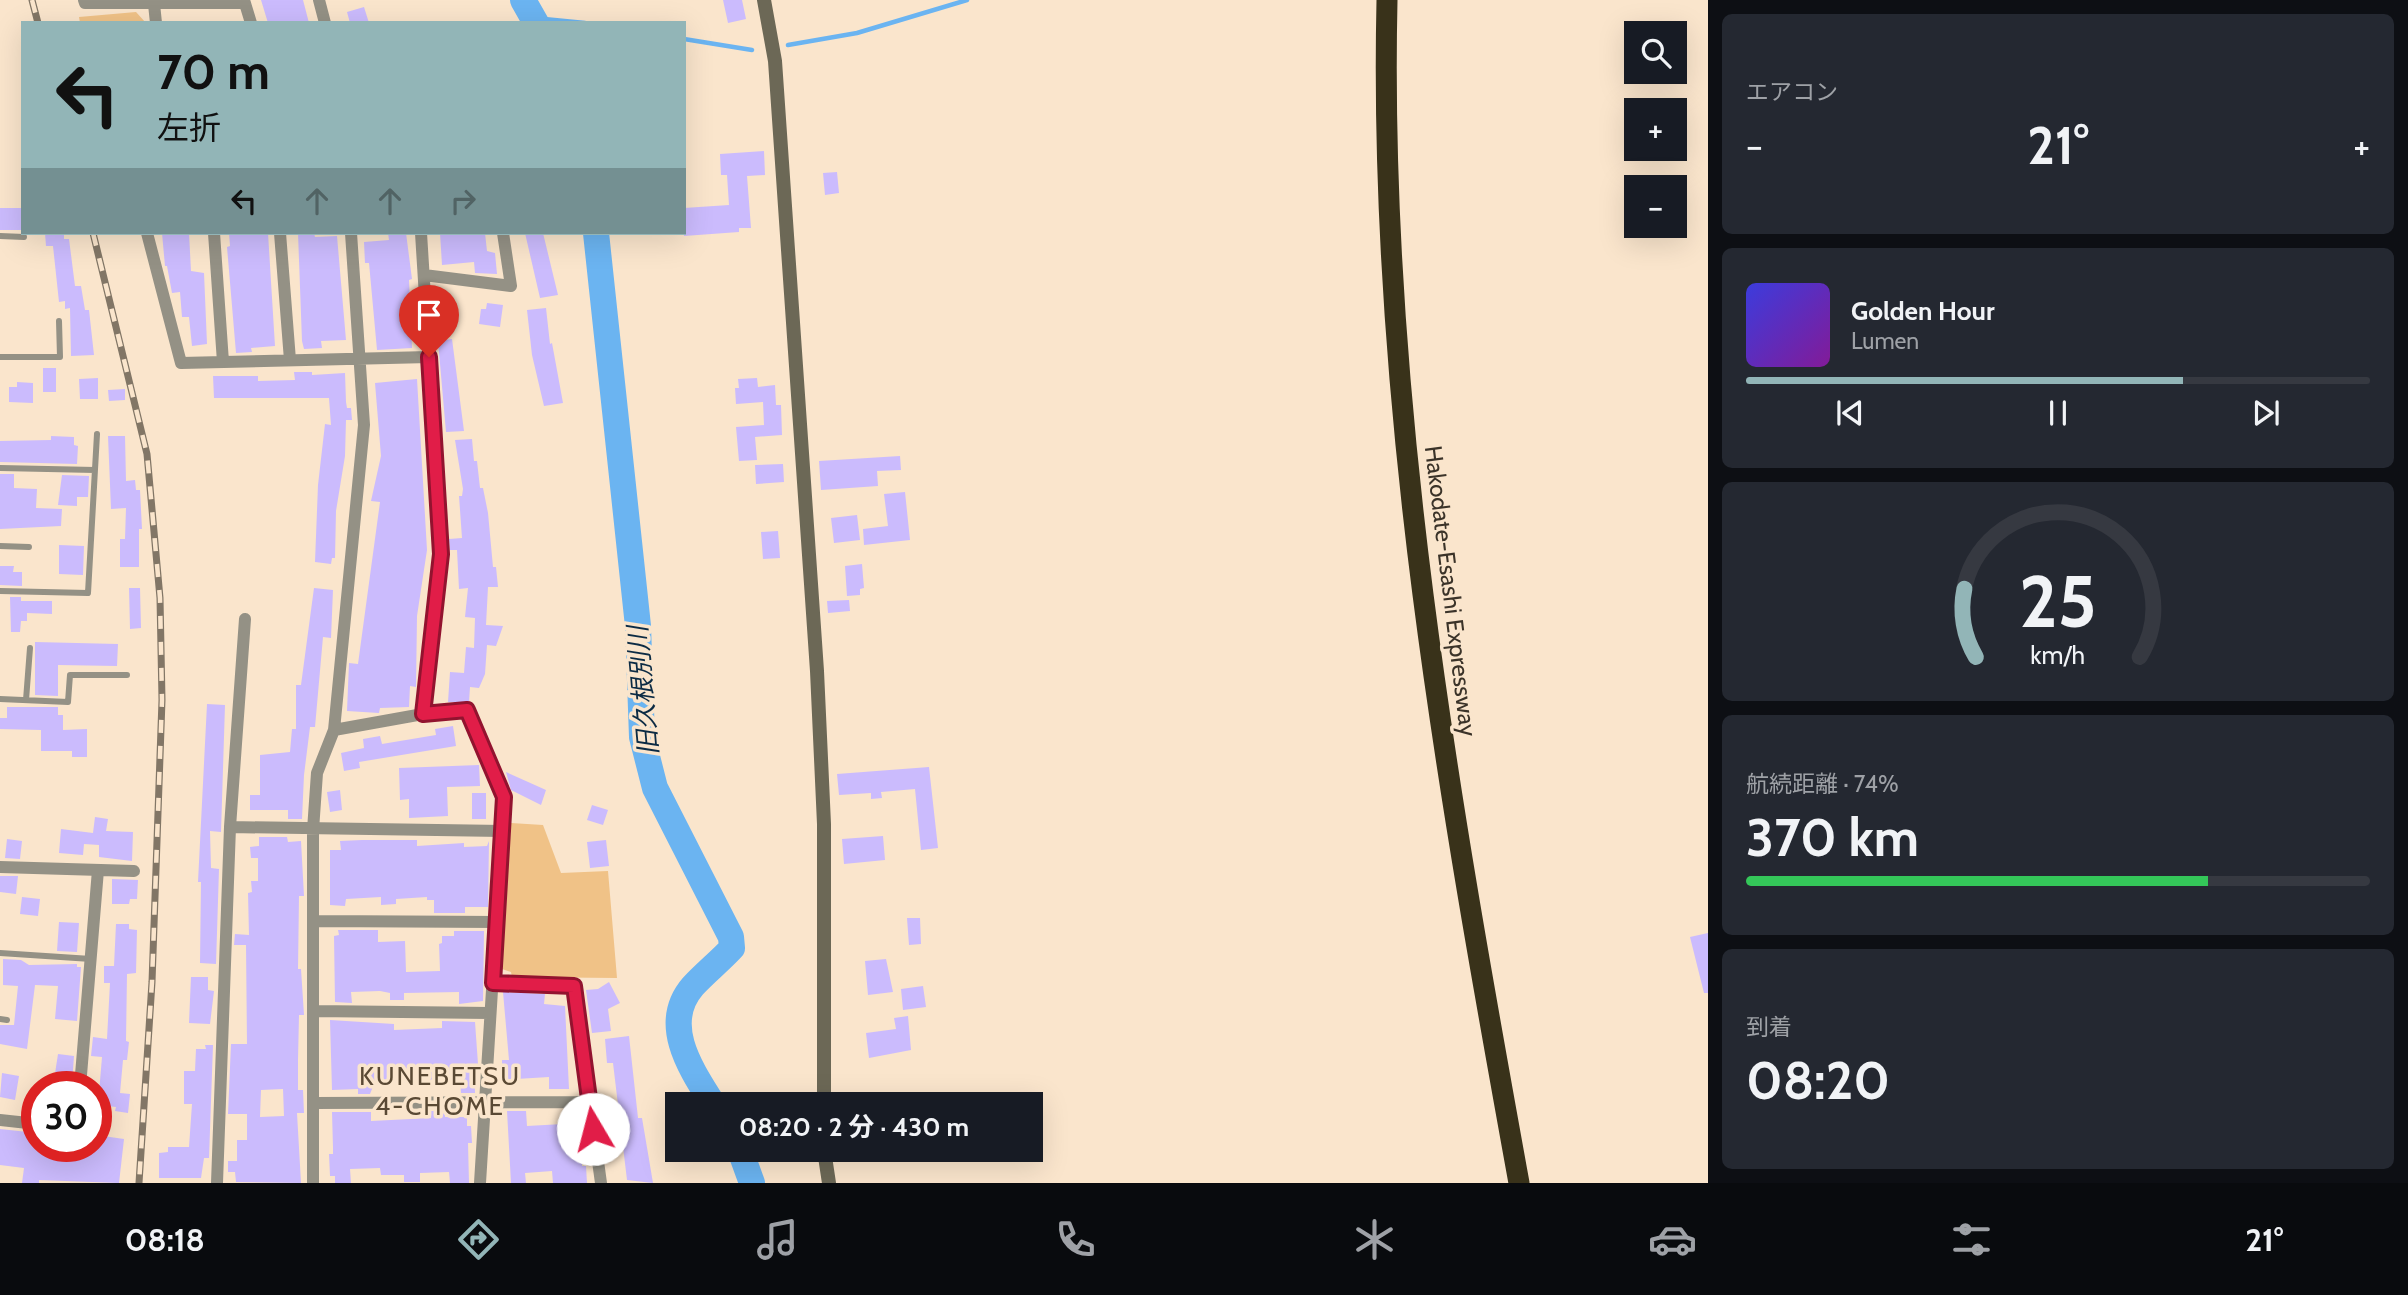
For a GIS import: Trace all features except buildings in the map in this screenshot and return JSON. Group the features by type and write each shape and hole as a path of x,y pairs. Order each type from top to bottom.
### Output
{"highway":[{"name":"Hakodate-Esashi Expressway","path":"1387,0 1385,96 1393,286 1404,426 1427,634 1468,900 1519,1183"}],"street":[{"path":"85,0 85,3 154,4 245,1 250,21"},
{"path":"319,0 324,21"},
{"path":"764,0 775,61 817,671 824,824 824,1092"},
{"path":"154,4 156,21"},
{"path":"148,235 181,363 429,357"},
{"path":"214,235 223,362"},
{"path":"281,235 290,360"},
{"path":"313,1183 313,830 317,773 334,730 364,425 351,235"},
{"path":"421,235 441,554 423,714"},
{"path":"424,275 511,286 503,235"},
{"path":"216,1183 230,827 245,619"},
{"path":"334,730 423,714 467,710 504,797 480,1183"},
{"path":"230,827 503,831"},
{"path":"0,867 134,871"},
{"path":"81,1071 98,870"},
{"path":"314,921 498,922"},
{"path":"493,983 574,986 601,1183"},
{"path":"314,1011 490,1013"},
{"path":"314,1103 589,1102"},
{"path":"0,1120 21,1122"},
{"path":"826,1162 829,1183"}],"lane":[{"path":"0,236 24,237"},
{"path":"0,357 60,357 59,321"},
{"path":"0,591 88,593 97,434"},
{"path":"0,468 95,470"},
{"path":"0,545 29,547"},
{"path":"26,700 30,648"},
{"path":"0,699 68,702 70,675 127,675"},
{"path":"0,953 91,960"}],"shaded area":[{"path":"136,12 144,21 80,21 79,17"},
{"path":"511,823 543,825 561,873 608,871 617,978 512,977 511,972 502,969"}],"waterway":[{"name":"旧久根別川","path":"523,0 535,21"},
{"path":"788,45 857,33 967,0"},
{"path":"534,18 565,21"},
{"path":"686,39 752,50"},
{"name":"旧久根別川","path":"596,235 638,626 642,737 655,788 731,937 732,948 693,986 683,1001 679,1016 682,1046 706,1092"},
{"name":"旧久根別川","path":"744,1162 752,1183"}],"railway":[{"path":"32,0 37,21"},
{"path":"93,235 147,454 160,598 162,700 152,982 139,1183"}],"district":[{"name":"KUNEBETSU 4-CHOME","path":"440,1091"}],"route":[{"path":"429,357 441,554 423,714 467,710 504,797 493,983 574,986 593,1129"}]}
